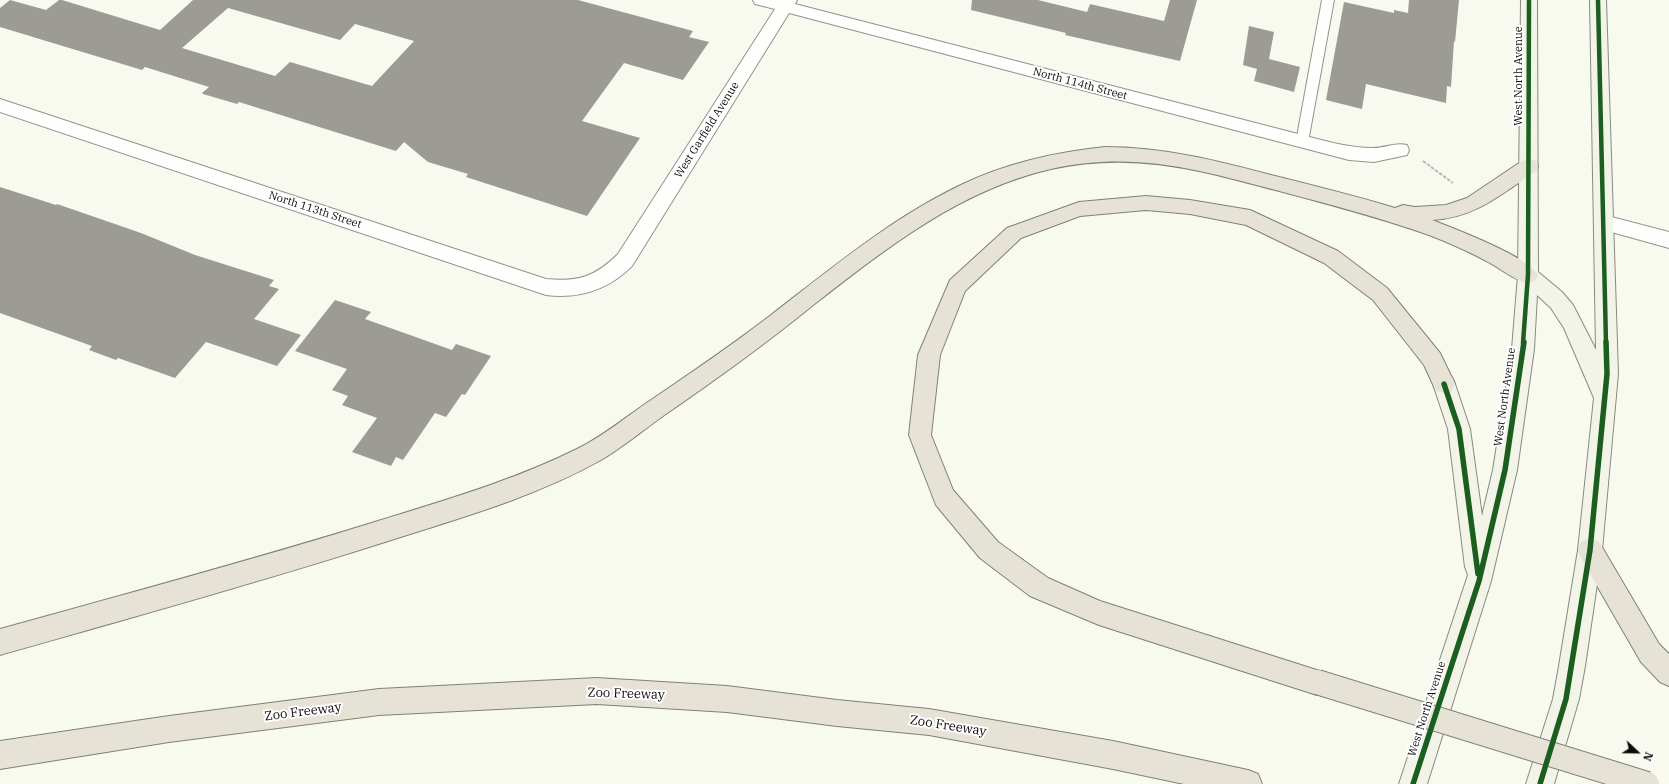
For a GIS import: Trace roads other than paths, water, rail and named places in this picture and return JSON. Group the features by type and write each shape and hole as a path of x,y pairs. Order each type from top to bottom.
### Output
{"highway":[{"path":"0,642 340,545 470,503 550,472 594,452 730,358 855,263 915,220 968,190 1001,176 1059,160 1107,154 1135,154 1198,164 1371,207 1415,214 1446,212 1474,203 1529,166"},
{"path":"1444,384 1432,359 1380,294 1331,257 1250,218 1190,207 1146,203 1079,209 1014,233 957,286 929,354 920,436 944,497 989,550 1039,587 1099,613 1647,784"},
{"path":"1371,207 1477,246 1506,261 1528,276"},
{"path":"1590,550 1650,653 1669,673"},
{"name":"Zoo Freeway","path":"0,755 170,729 379,702 597,691 727,698 837,713 929,722 1113,755 1248,784"}],"main road":[{"name":"West North Avenue","path":"1412,784 1479,581 1505,470 1523,349 1528,276 1529,0"},
{"path":"1540,784 1566,699 1590,550 1607,374 1598,0"},
{"path":"1528,276 1552,296 1564,310 1572,324 1604,397"},
{"path":"1444,384 1459,428 1479,581"}],"street":[{"name":"North 114th Street","path":"761,0 787,3 1302,142 1349,153 1374,155 1400,150"},
{"name":"West Garfield Avenue","path":"625,260 787,3"},
{"name":"North 113th Street","path":"0,105 546,287 563,289 585,286 605,278 616,270 625,260"},
{"path":"1604,223 1669,240"}],"lane":[{"path":"1302,142 1328,0"}]}
